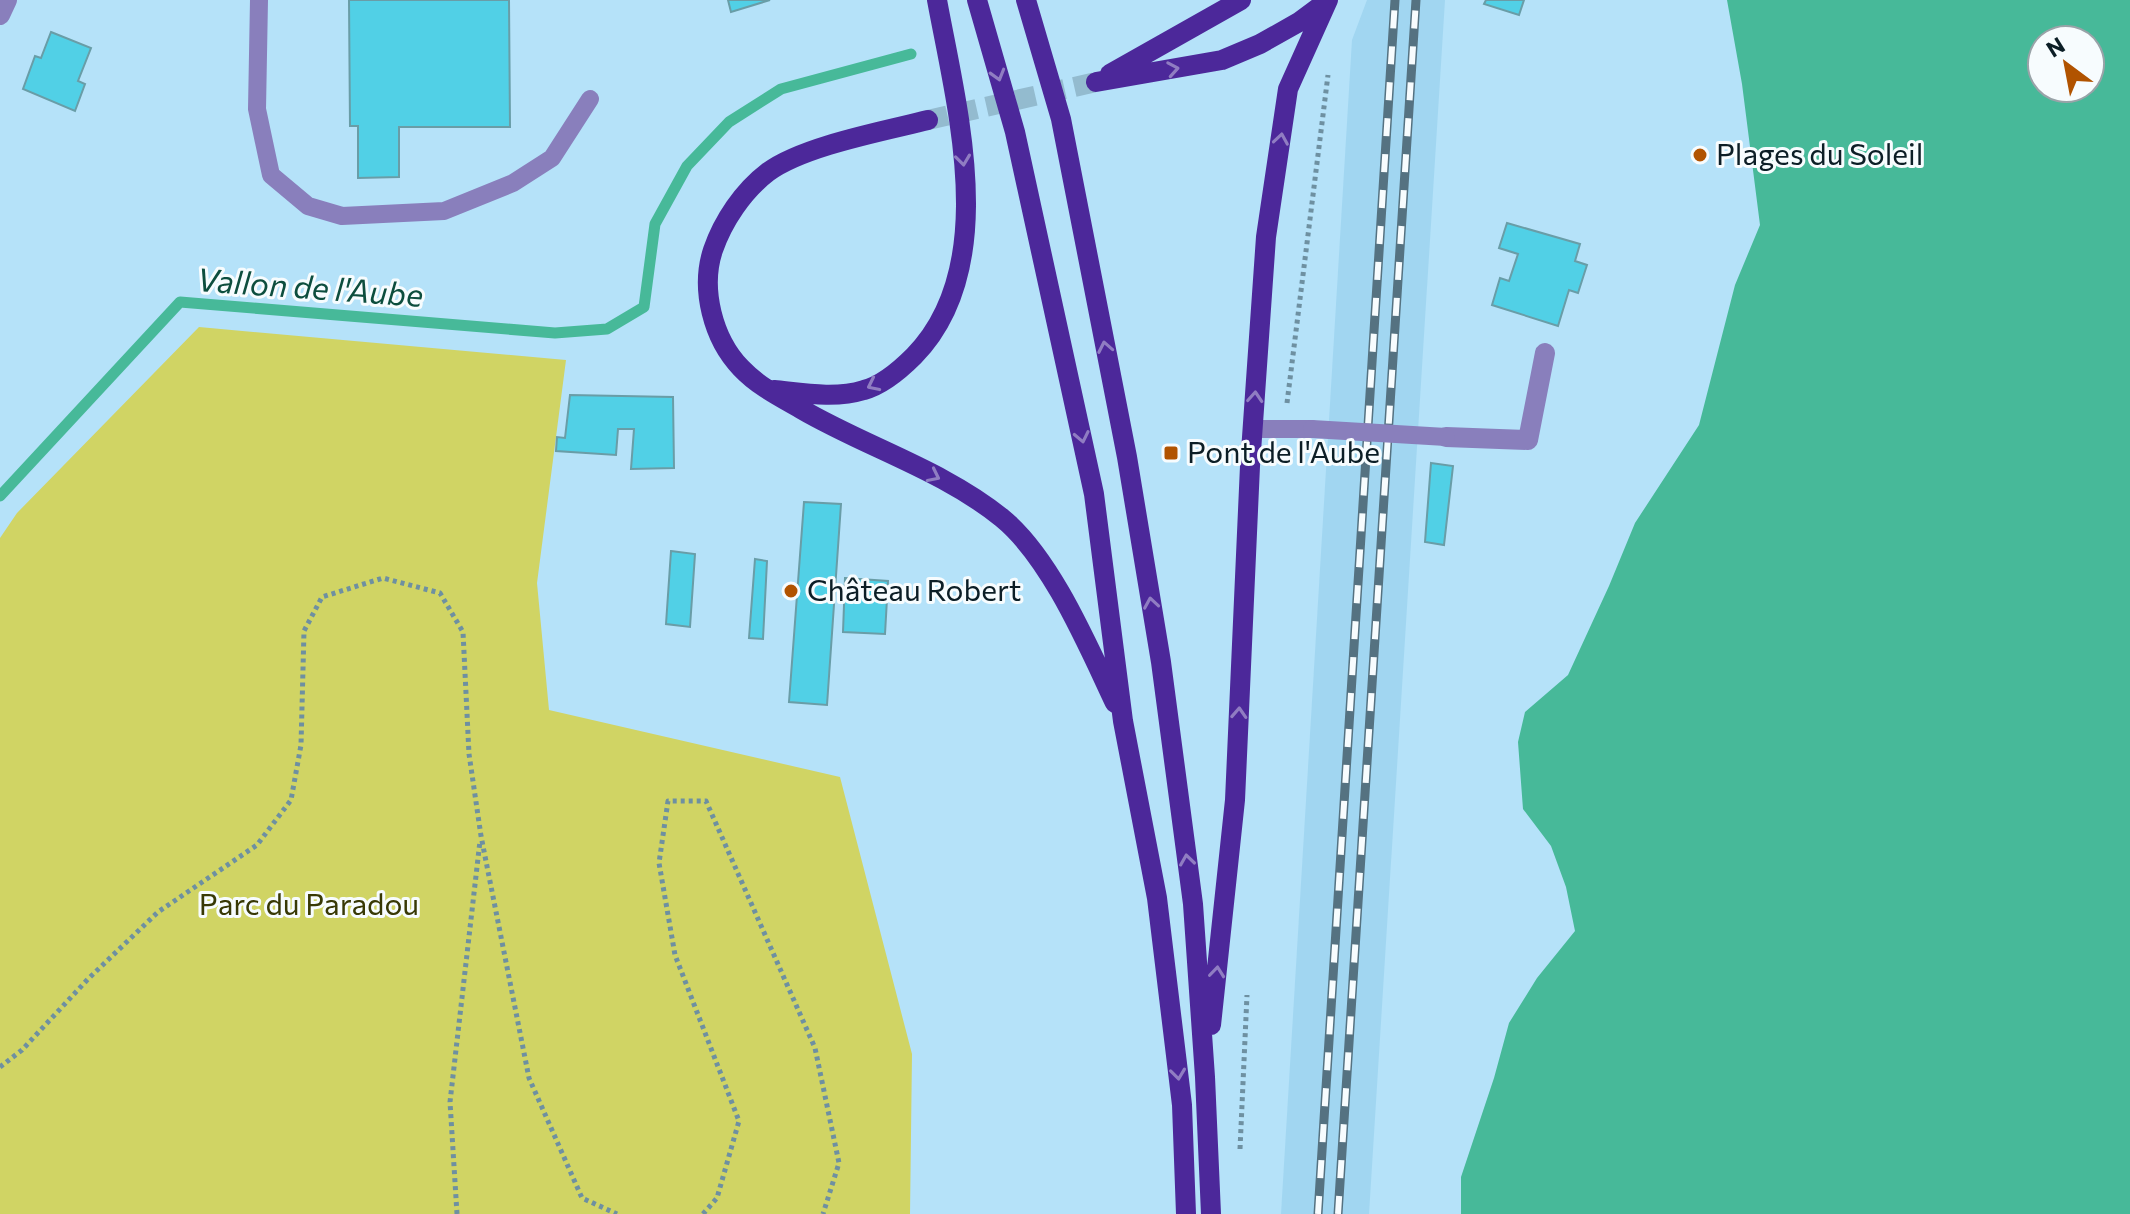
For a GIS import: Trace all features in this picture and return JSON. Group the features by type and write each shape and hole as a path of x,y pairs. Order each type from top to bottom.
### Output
{"main road":[{"path":"765,389 836,396 866,390 898,373 922,348 942,319 957,283 963,251 966,190 937,0"},
{"path":"977,0 1015,132 1094,494 1123,721 1157,898 1182,1105 1186,1214"},
{"path":"1026,0 1061,119 1127,457 1161,662 1193,904 1211,1214"},
{"path":"1241,0 1096,82 1222,60 1273,36 1328,1"},
{"path":"1205,1077 1235,800 1253,429 1266,237 1288,89 1328,1"},
{"path":"928,120 816,149 769,171 742,198 720,230 710,261 708,297 720,337 740,367 765,389 833,428 969,494 1005,520 1036,554 1123,721"}],"street":[{"path":"0,15 7,0"},
{"path":"1446,437 1528,440 1545,353"}],"lane":[{"path":"259,0 257,109 271,175 308,206 342,216 444,211 513,183 552,158 590,99"},
{"path":"1253,429 1312,429 1446,437"}],"path":[{"path":"0,1067 22,1050 88,979 158,912 257,845 291,800 301,745 304,631 322,597 383,578 440,593 463,632 469,754 481,836 529,1078 582,1198 617,1214"},
{"path":"703,1214 717,1198 739,1121 675,955 659,863 668,801 706,801 815,1048 839,1163 823,1214"},
{"path":"457,1214 450,1102 481,836"}],"shaded area":[{"path":"1367,0 1445,0 1369,1214 1281,1214 1352,40"},
{"path":"1727,0 2130,0 2130,1214 1461,1214 1461,1177 1509,1023 1537,978 1575,931 1566,887 1551,846 1523,809 1518,742 1525,712 1568,675 1635,523 1699,425 1735,285 1760,225 1742,84"}],"green space":[{"name":"Parc du Paradou","path":"199,327 566,360 537,583 549,710 840,777 912,1054 910,1214 0,1214 0,538 17,513"}],"building":[{"path":"349,0 509,0 510,127 399,127 399,177 358,178 358,126 350,126"},
{"path":"728,0 770,0 731,12"},
{"path":"1486,0 1524,0 1519,15 1484,4"},
{"path":"51,32 91,48 78,81 85,84 75,111 23,89 35,56 41,58"},
{"path":"1507,223 1580,244 1575,261 1587,265 1578,293 1569,290 1558,326 1492,305 1500,278 1509,281 1518,254 1499,248"},
{"path":"570,395 673,397 674,468 631,469 634,429 618,429 616,455 556,451 557,437 565,438"},
{"path":"1431,463 1453,466 1444,545 1425,542"},
{"path":"804,502 841,504 827,705 789,702"},
{"path":"671,551 695,554 690,627 666,624"},
{"path":"755,559 767,561 763,639 749,638"},
{"path":"845,578 888,581 885,634 843,632"}],"waterway":[{"name":"Vallon de l'Aube","path":"0,496 180,302 555,333 607,329 644,307 655,224 687,166 729,122 781,89 911,54"}],"tunnel":[{"path":"928,120 1096,82"}],"railway":[{"path":"1318,1214 1395,0"},
{"path":"1338,1214 1416,0"}],"place":[{"name":"Plages du Soleil","path":"1700,155"},
{"name":"Pont de l'Aube","path":"1171,453"},
{"name":"Château Robert","path":"791,591"}]}
